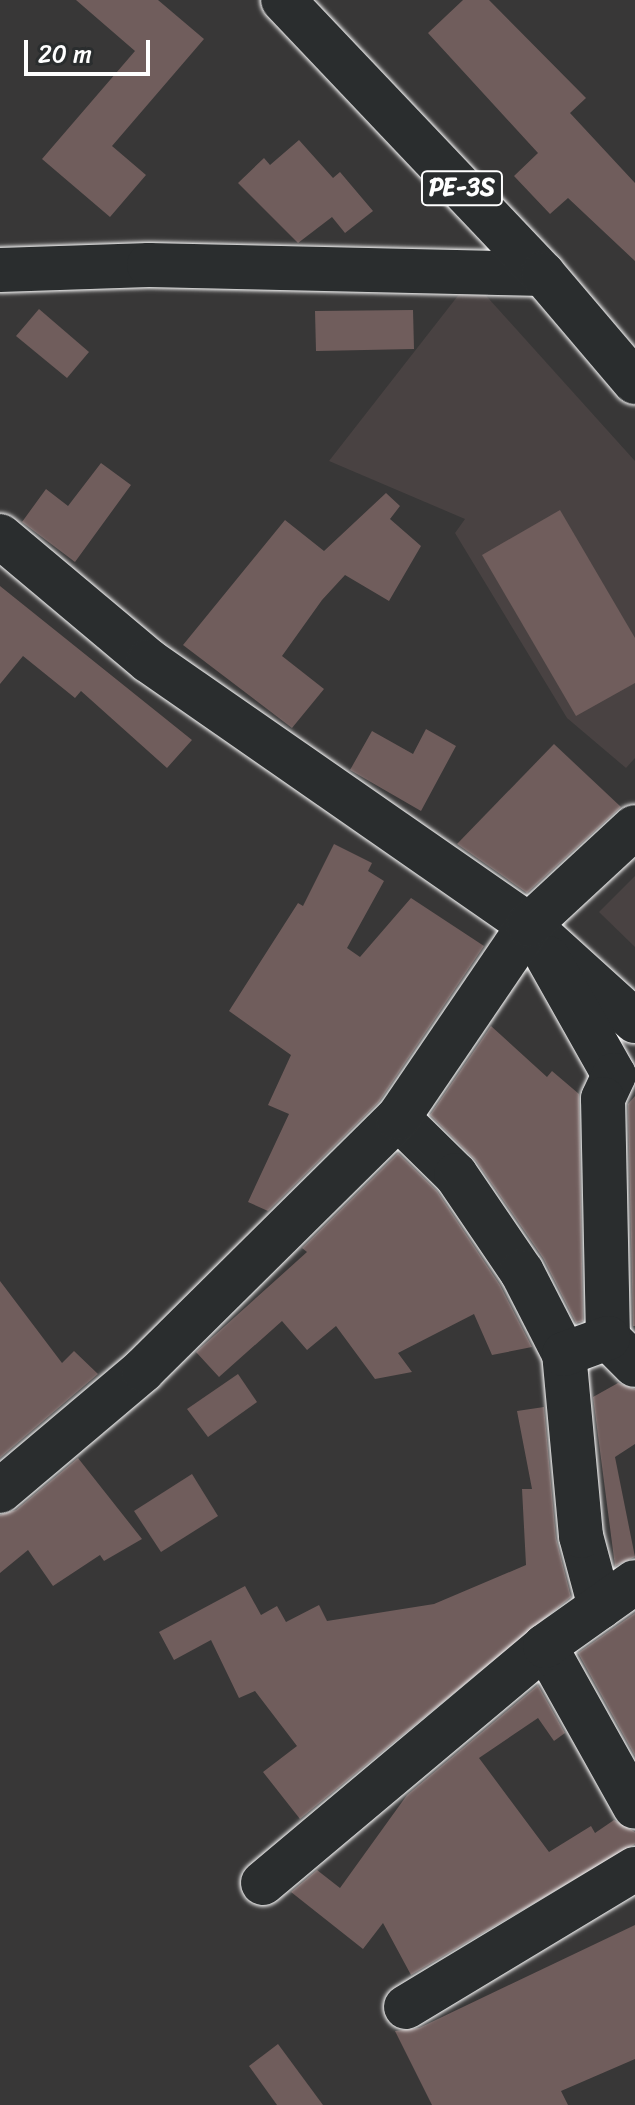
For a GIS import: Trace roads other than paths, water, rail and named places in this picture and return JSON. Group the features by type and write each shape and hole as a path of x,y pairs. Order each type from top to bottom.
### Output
{"main road":[{"name":"PE-3S","path":"283,0 543,274 635,382"},
{"path":"0,270 149,265 543,274"},
{"path":"0,536 149,661 529,925 635,1021"},
{"path":"0,1491 143,1370 398,1118 529,925 635,827"},
{"path":"529,925 614,1075 603,1099 622,1351 564,1354"},
{"path":"398,1118 456,1175 522,1272 564,1354 581,1536 600,1607"},
{"path":"263,1883 545,1646 635,1582"},
{"path":"545,1646 635,1807"},
{"path":"406,2007 635,1869"}]}
